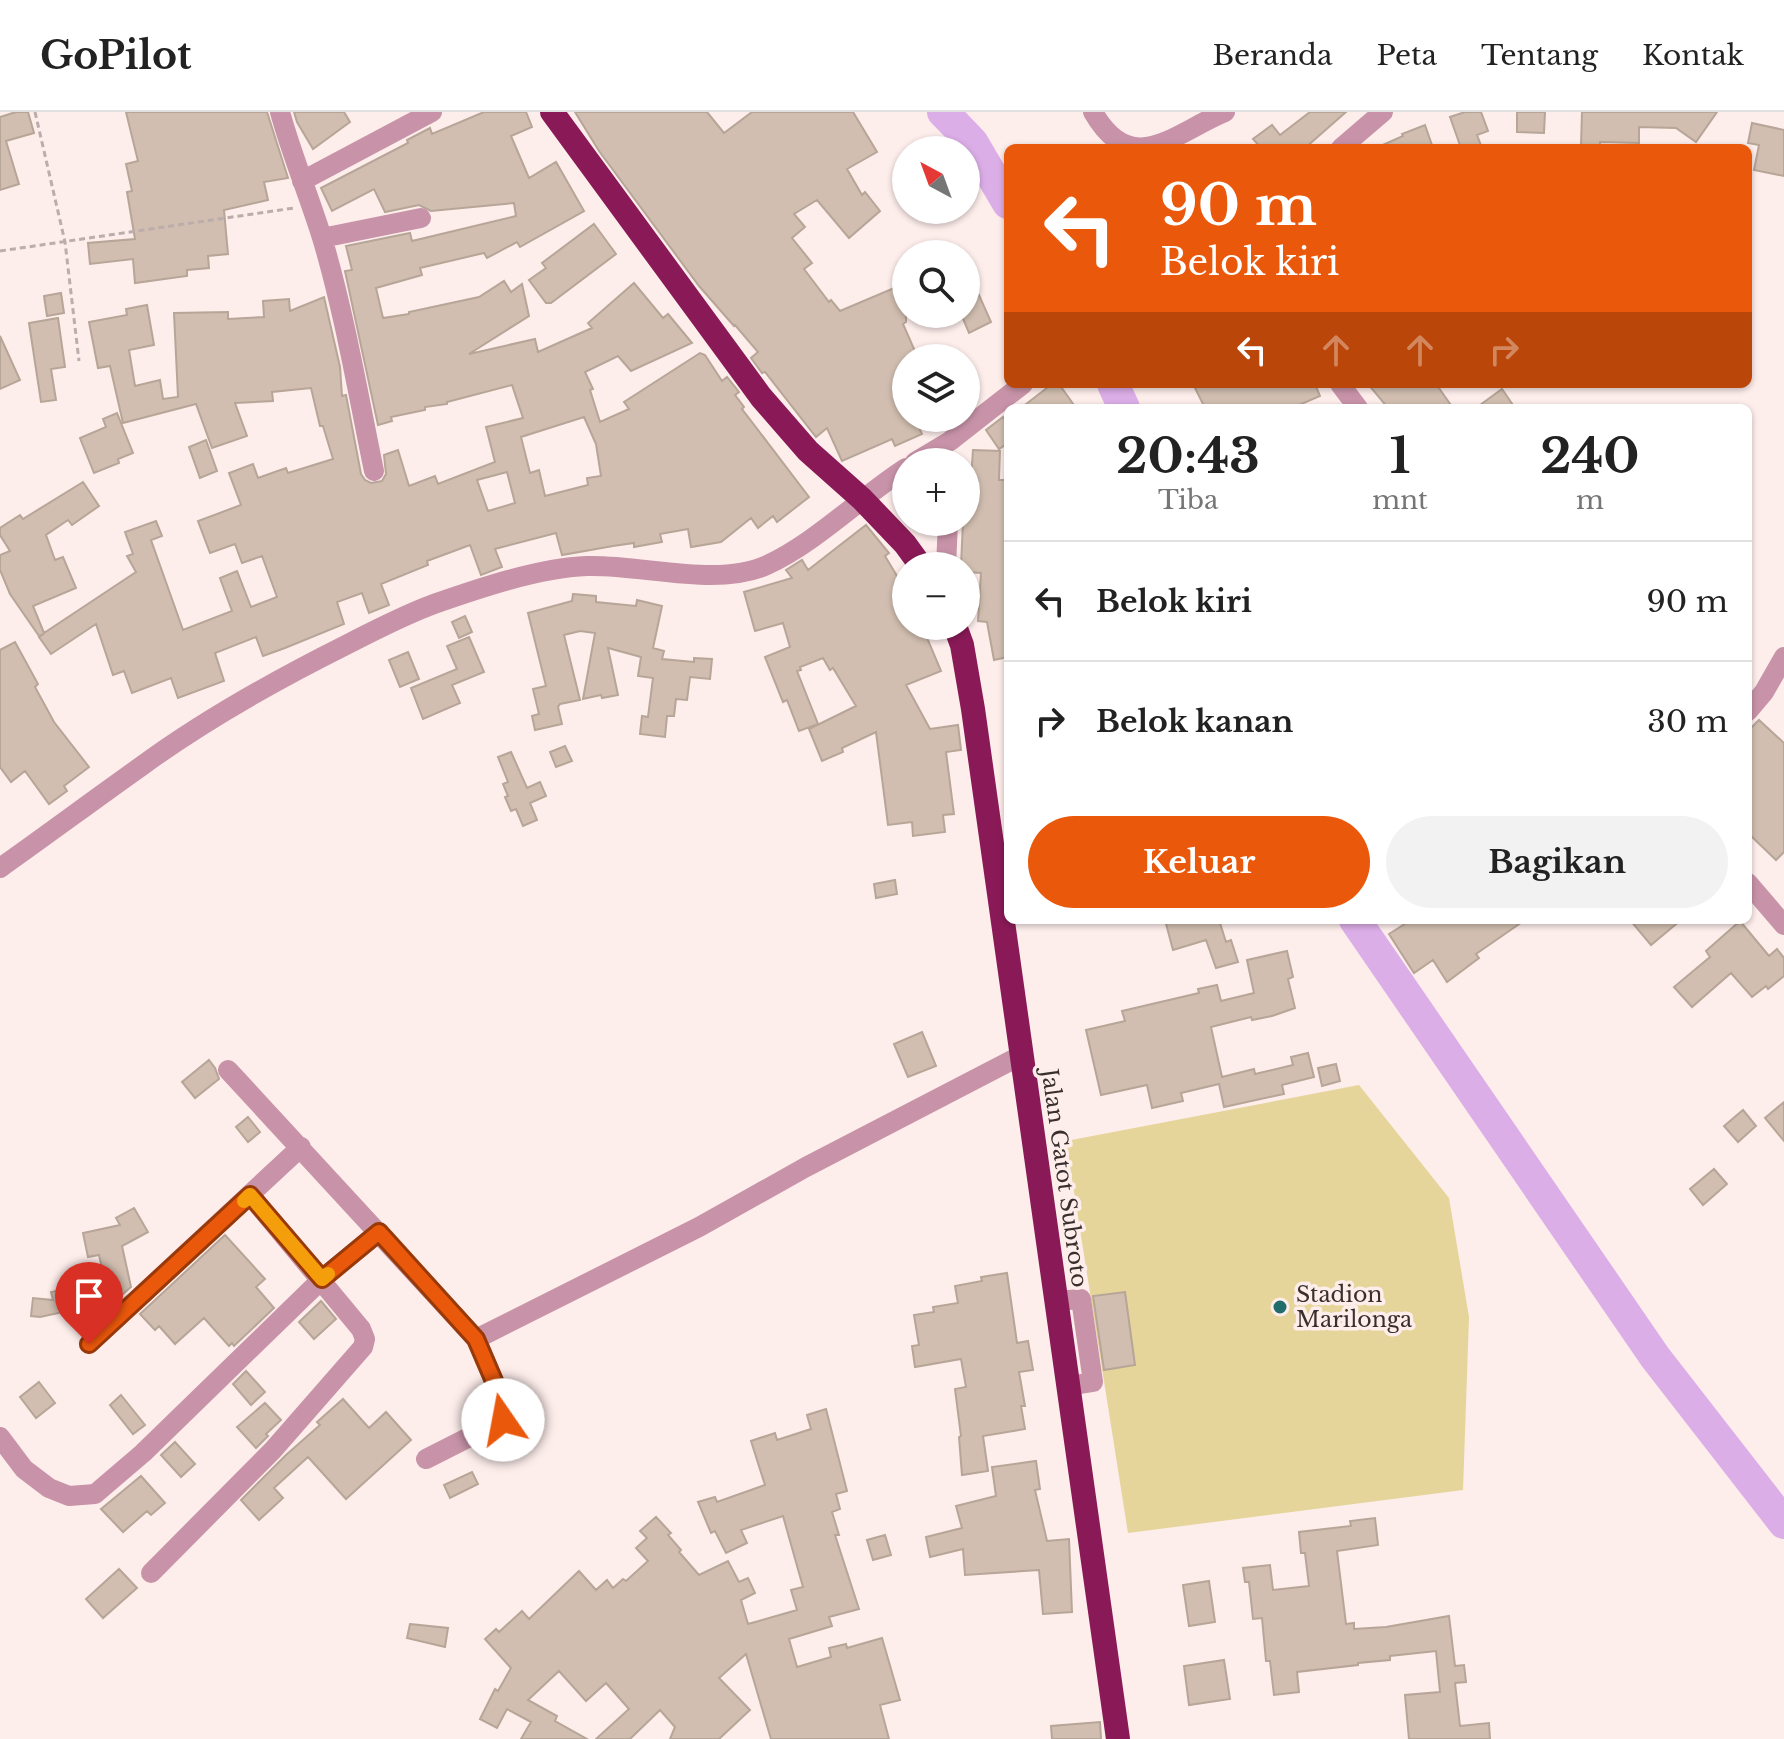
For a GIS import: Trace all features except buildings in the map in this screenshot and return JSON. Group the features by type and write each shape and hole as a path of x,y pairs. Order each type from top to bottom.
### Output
{"highway":[{"path":"552,112 761,397 808,451 862,499 911,552"},
{"name":"Jalan Gatot Subroto","path":"960,640 971,696 1118,1739"}],"street":[{"path":"280,112 322,238 342,311 374,471"},
{"path":"302,181 432,112"},
{"path":"1093,112 1121,144"},
{"path":"1159,144 1205,116 1225,112"},
{"path":"1346,144 1383,112"},
{"path":"322,238 421,218"},
{"path":"938,448 1017,388"},
{"path":"950,441 950,448"},
{"path":"0,868 194,731 262,689 396,620 444,601 560,568 631,566 717,574 744,572 767,565 794,550 892,478"},
{"path":"1752,706 1784,657"},
{"path":"1752,888 1784,925"},
{"path":"476,1339 699,1227 806,1167 1022,1055"},
{"path":"228,1070 476,1339 506,1409 503,1420 426,1459"},
{"path":"89,1344 301,1147"},
{"path":"151,1573 273,1450 360,1353 365,1339 361,1329 322,1279 250,1195"},
{"path":"0,1437 24,1469 49,1488 69,1496 95,1494 143,1453 322,1279 379,1232"}],"path":[{"path":"35,112 65,242 79,361"},
{"path":"0,251 310,205"}],"shaded area":[{"name":"Stadion Marilonga","path":"1359,1085 1449,1198 1469,1317 1463,1490 1128,1533 1066,1141"}],"waterway":[{"path":"943,112 972,142 1004,196"},
{"path":"1115,388 1122,404"},
{"path":"1358,924 1655,1357 1784,1523"}],"slow traffic":[{"path":"244,1201 250,1195 322,1279 328,1274"}],"place":[{"name":"Stadion Marilonga","path":"1280,1307"}],"route":[{"path":"89,1344 250,1195 322,1279 379,1232 476,1339 506,1409 503,1420"}]}
